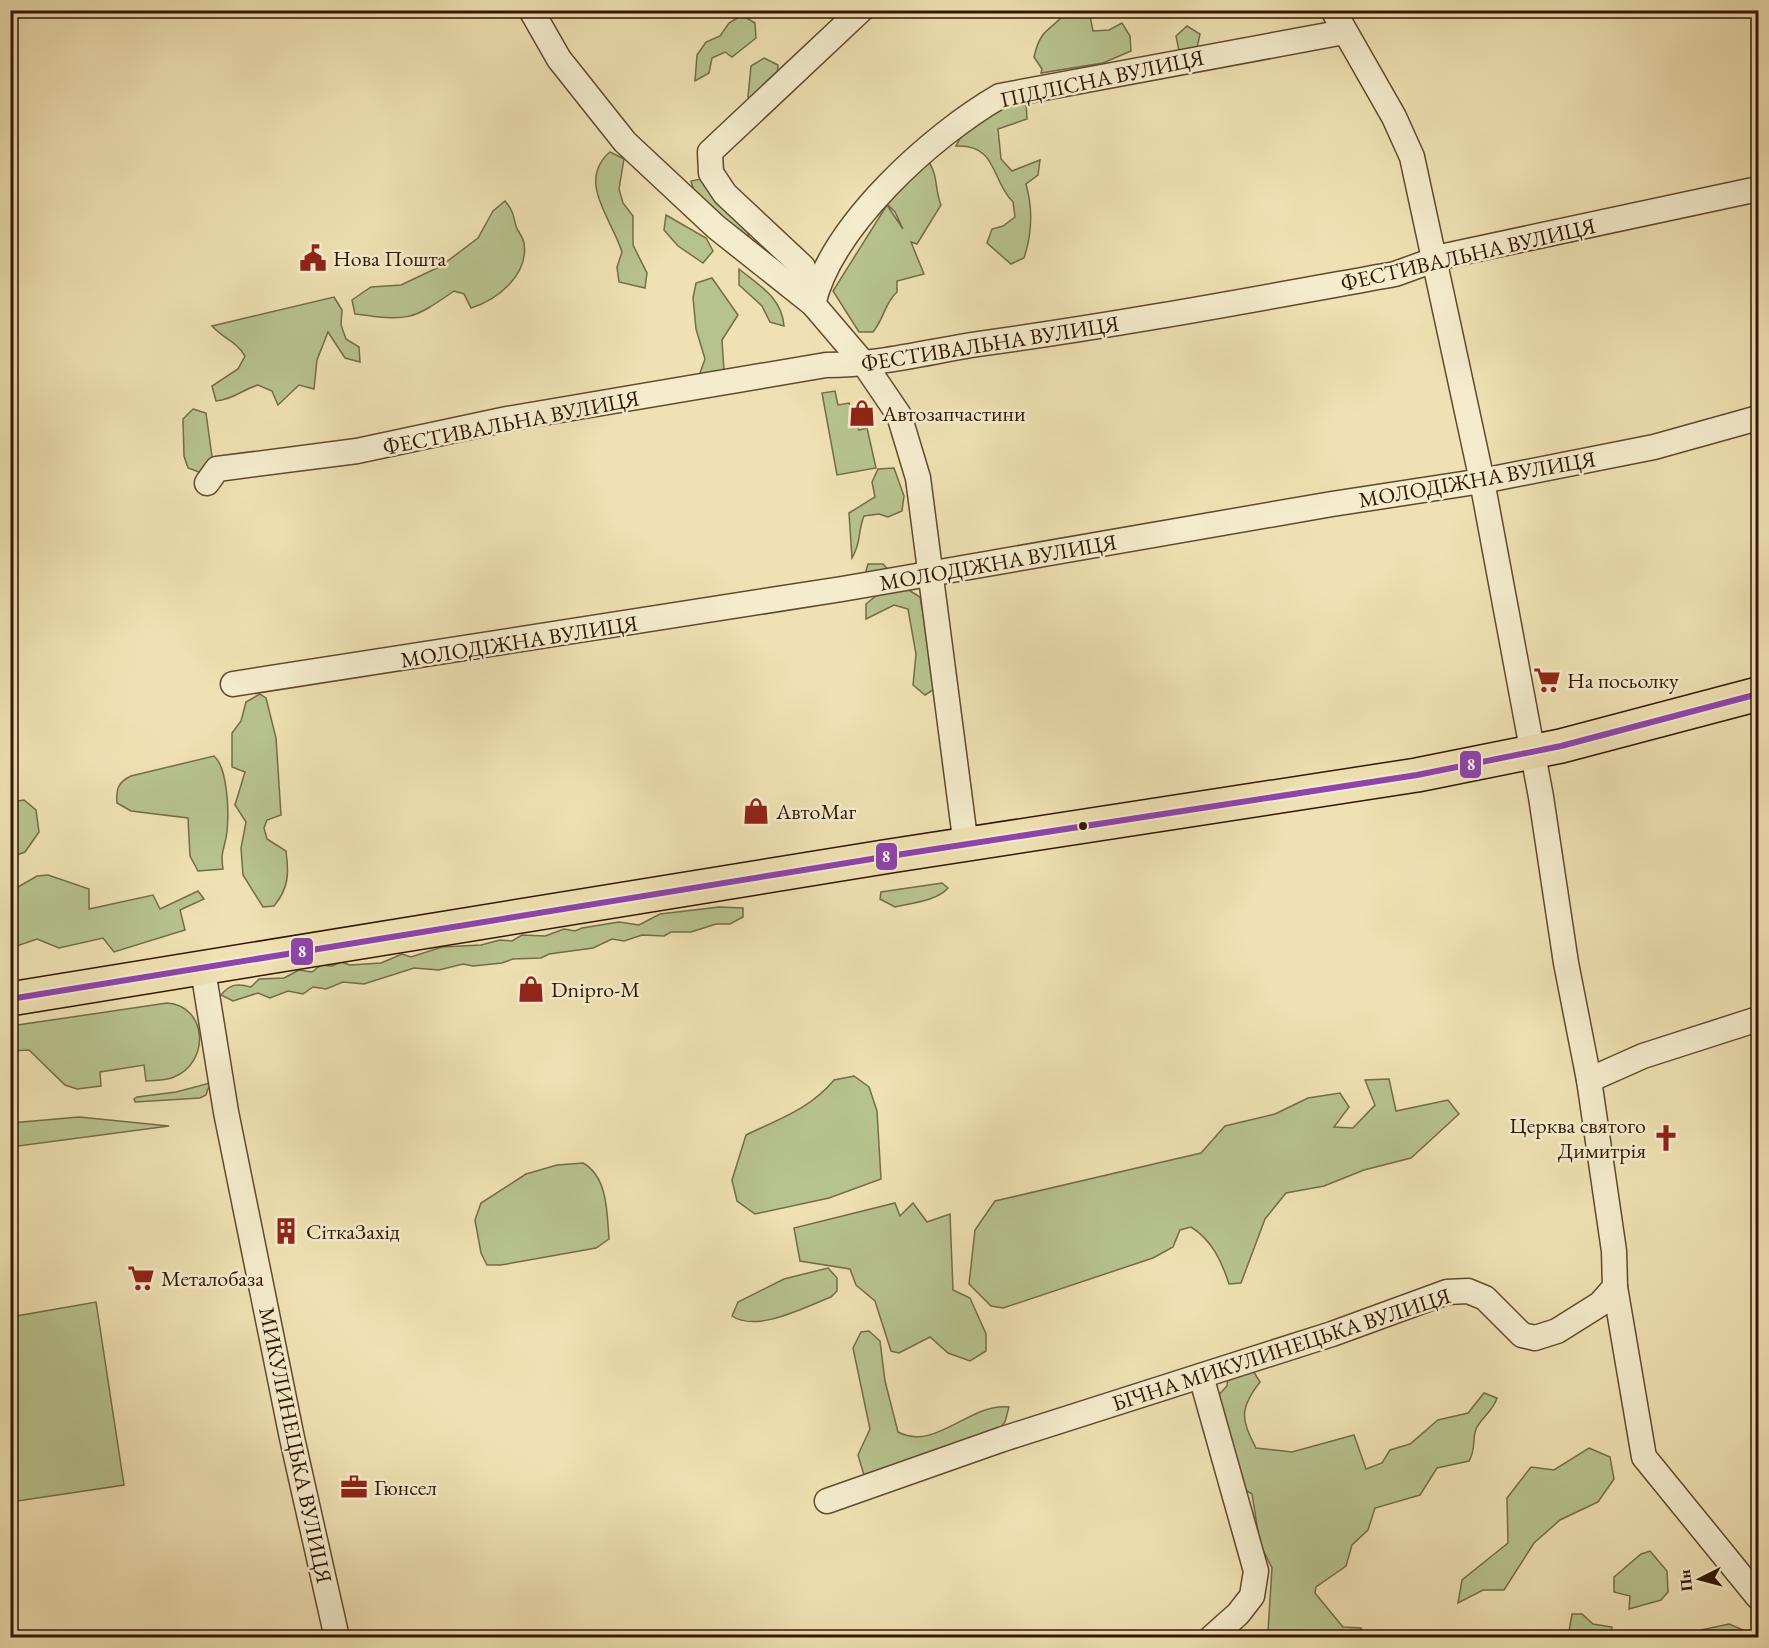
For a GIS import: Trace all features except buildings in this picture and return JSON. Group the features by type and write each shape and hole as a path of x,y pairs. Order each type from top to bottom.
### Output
{"highway":[{"path":"10,999 203,970 890,856 1417,775 1572,743 1758,694"}],"street":[{"path":"531,10 559,58 625,142 716,227 813,304 866,365 899,415 918,478 966,846"},
{"path":"813,304 803,267 725,194 711,173 710,152 861,10"},
{"path":"1333,10 1394,117 1412,157 1482,482 1531,750 1566,963 1589,1080 1614,1251 1615,1287 1644,1457 1758,1597"},
{"name":"ПІДЛІСНА ВУЛИЦЯ","path":"813,304 818,283 828,264 878,196 907,167 981,107 1000,96 1344,32"},
{"name":"ФЕСТИВАЛЬНА ВУЛИЦЯ","path":"212,476 357,452 507,419 826,365 866,365 946,349 1076,331 1384,276 1433,261 1758,189"},
{"name":"МОЛОДІЖНА ВУЛИЦЯ","path":"233,684 538,638 930,574 1321,506 1482,482 1654,447 1758,417"},
{"name":"МИКУЛИНЕЦЬКА ВУЛИЦЯ","path":"203,970 233,1147 291,1438 337,1638"},
{"path":"1589,1080 1643,1056 1758,1018"},
{"name":"БІЧНА МИКУЛИНЕЦЬКА ВУЛИЦЯ","path":"827,1501 1003,1438 1332,1334 1448,1292 1468,1291 1485,1298 1522,1335 1535,1338 1557,1331 1600,1304 1615,1287"},
{"path":"1201,1376 1256,1571 1252,1596 1211,1638"}],"green space":[{"path":"1067,11 1089,11 1093,31 1109,30 1122,23 1130,36 1131,51 1103,63 1041,73 1042,69 1034,57 1037,47 1043,34"},
{"path":"742,15 755,23 756,38 732,57 725,52 712,58 709,73 695,81 697,55 706,42 720,36 729,23"},
{"path":"1187,26 1200,34 1197,48 1179,51 1176,36"},
{"path":"764,58 778,65 777,80 755,101 748,97 751,66"},
{"path":"997,102 1026,103 1027,119 998,129 1001,159 1012,171 1040,160 1038,175 1026,184 1031,212 1027,249 1024,258 1011,264 987,243 992,229 1003,226 1015,217 1013,202 987,157 970,147 956,146 963,133"},
{"path":"610,152 624,159 619,189 623,203 633,216 633,245 647,273 645,288 619,282 617,267 622,252 596,188 596,175 600,163"},
{"path":"929,162 934,173 941,205 917,244 911,242 924,274 897,281 897,292 889,301 873,332 859,332 833,291 887,205 903,229 895,212 884,201"},
{"path":"706,178 746,223 749,238 695,195 691,181"},
{"path":"505,201 523,241 524,255 516,276 501,292 471,308 464,294 454,291 428,308 408,316 387,318 355,314 352,300 371,287 401,285 441,266 478,238 493,211"},
{"path":"666,215 706,238 713,251 703,263 678,246 664,230"},
{"path":"739,269 769,293 779,308 784,326 770,322 762,306 739,285"},
{"path":"712,278 738,315 722,340 724,371 712,380 700,373 705,359 696,329 693,298 696,283"},
{"path":"334,297 342,310 341,325 346,339 359,347 360,362 345,358 328,332 317,360 314,389 299,385 278,405 272,391 258,385 216,401 212,386 238,369 245,356 212,326"},
{"path":"835,391 838,405 849,403 859,430 867,428 876,468 837,475 822,393"},
{"path":"193,409 206,413 213,464 207,475 188,468 184,456 183,419"},
{"path":"894,468 904,496 902,511 888,517 879,514 864,516 852,558 849,513 875,497 872,482 878,469"},
{"path":"868,564 883,564 893,575 863,581"},
{"path":"907,589 920,597 933,665 936,688 925,695 913,685 916,654 908,609 894,605 866,619 866,604 877,595"},
{"path":"260,694 266,698 276,738 281,815 267,820 264,828 267,839 286,851 288,866 283,893 274,906 263,907 243,875 241,848 246,822 235,805 245,772 232,767 232,733 241,721 246,702"},
{"path":"214,756 219,762 225,780 228,814 222,858 223,869 198,871 190,856 188,818 131,811 117,803 117,794 121,783 131,776"},
{"path":"24,800 36,810 39,832 25,852 11,857 11,802"},
{"path":"48,875 89,889 89,909 153,895 160,909 198,891 204,899 180,910 185,930 114,952 103,938 59,948 37,939 11,948 11,891 37,876"},
{"path":"942,883 948,888 937,896 923,901 895,907 880,899 881,892"},
{"path":"719,907 743,908 743,917 730,924 716,924 691,932 671,932 664,936 642,935 624,941 612,939 593,948 549,954 541,958 513,959 502,963 473,966 463,964 439,970 414,968 364,984 343,982 326,989 313,987 303,994 288,991 270,998 258,993 233,1001 221,995 234,985 251,987 259,979 284,978 299,970 312,972 321,965 332,966 341,962 350,965 381,963 402,954 411,957 442,947 481,945 500,940 512,941 522,935 545,936 564,929 575,931 619,922 639,925 660,914"},
{"path":"167,1003 181,1006 190,1014 197,1024 199,1036 194,1060 186,1070 171,1078 146,1081 144,1065 100,1072 101,1086 77,1089 65,1085 29,1050 11,1051 11,1026"},
{"path":"854,1076 869,1087 877,1111 881,1179 829,1198 755,1214 737,1201 732,1180 746,1135 804,1106 815,1099 834,1080"},
{"path":"1389,1079 1396,1111 1448,1100 1459,1114 1411,1158 1364,1170 1324,1186 1286,1193 1265,1219 1241,1283 1229,1284 1215,1252 1205,1238 1191,1227 1180,1230 1173,1247 1153,1258 1003,1308 991,1306 969,1284 975,1230 995,1201 1201,1153 1225,1126 1275,1114 1308,1098 1340,1093 1349,1107 1334,1127 1353,1128 1375,1105 1365,1080"},
{"path":"210,1083 206,1095 200,1098 135,1102 134,1099 176,1092"},
{"path":"79,1117 169,1126 11,1147 11,1123"},
{"path":"583,1163 591,1169 602,1186 609,1239 596,1248 501,1265 487,1265 481,1253 475,1220 481,1203 526,1174 557,1165"},
{"path":"895,1203 900,1216 913,1203 927,1222 950,1214 953,1290 970,1298 986,1334 986,1351 970,1361 948,1353 930,1337 899,1353 891,1351 875,1301 856,1285 850,1269 800,1261 794,1228"},
{"path":"828,1268 837,1278 837,1291 831,1297 795,1312 767,1320 754,1322 732,1316 738,1302 784,1279"},
{"path":"96,1302 124,1485 11,1502 11,1317"},
{"path":"869,1331 880,1341 885,1381 898,1432 912,1436 926,1436 995,1407 1009,1407 1005,1422 990,1440 873,1477 864,1475 858,1455 870,1429 853,1348 861,1332"},
{"path":"1252,1369 1260,1382 1248,1400 1244,1414 1247,1429 1256,1448 1292,1452 1354,1435 1366,1469 1382,1463 1390,1450 1410,1444 1438,1420 1468,1413 1484,1393 1497,1398 1476,1429 1469,1461 1437,1468 1420,1495 1375,1508 1368,1530 1352,1545 1346,1566 1316,1587 1315,1593 1343,1627 1361,1628 1364,1638 1277,1637 1268,1631 1272,1568 1260,1544 1252,1494 1234,1483 1210,1404 1227,1386 1228,1376"},
{"path":"1589,1448 1610,1457 1614,1479 1598,1502 1560,1520 1534,1543 1504,1590 1483,1590 1458,1603 1462,1580 1508,1543 1507,1498 1531,1467 1554,1470"},
{"path":"1650,1551 1667,1571 1668,1592 1661,1600 1629,1609 1630,1596 1614,1592 1614,1577 1641,1554"},
{"path":"1572,1614 1582,1614 1593,1624 1612,1627 1610,1637 1568,1637"},
{"path":"1729,1624 1743,1630 1745,1637 1694,1637 1701,1630"}],"transit line":[{"name":"8","path":"10,999 890,856 1417,775 1561,746 1758,694"}],"place":[{"name":"Нова Пошта","path":"313,258"},
{"name":"Автозапчастини","path":"862,413"},
{"name":"На посьолку","path":"1547,680"},
{"name":"АвтоМаг","path":"756,811"},
{"name":"Dnipro-M","path":"531,989"},
{"name":"Церква святого Димитрія","path":"1666,1138"},
{"name":"СіткаЗахід","path":"286,1231"},
{"name":"Металобаза","path":"141,1278"},
{"name":"Гюнсел","path":"354,1487"}]}
